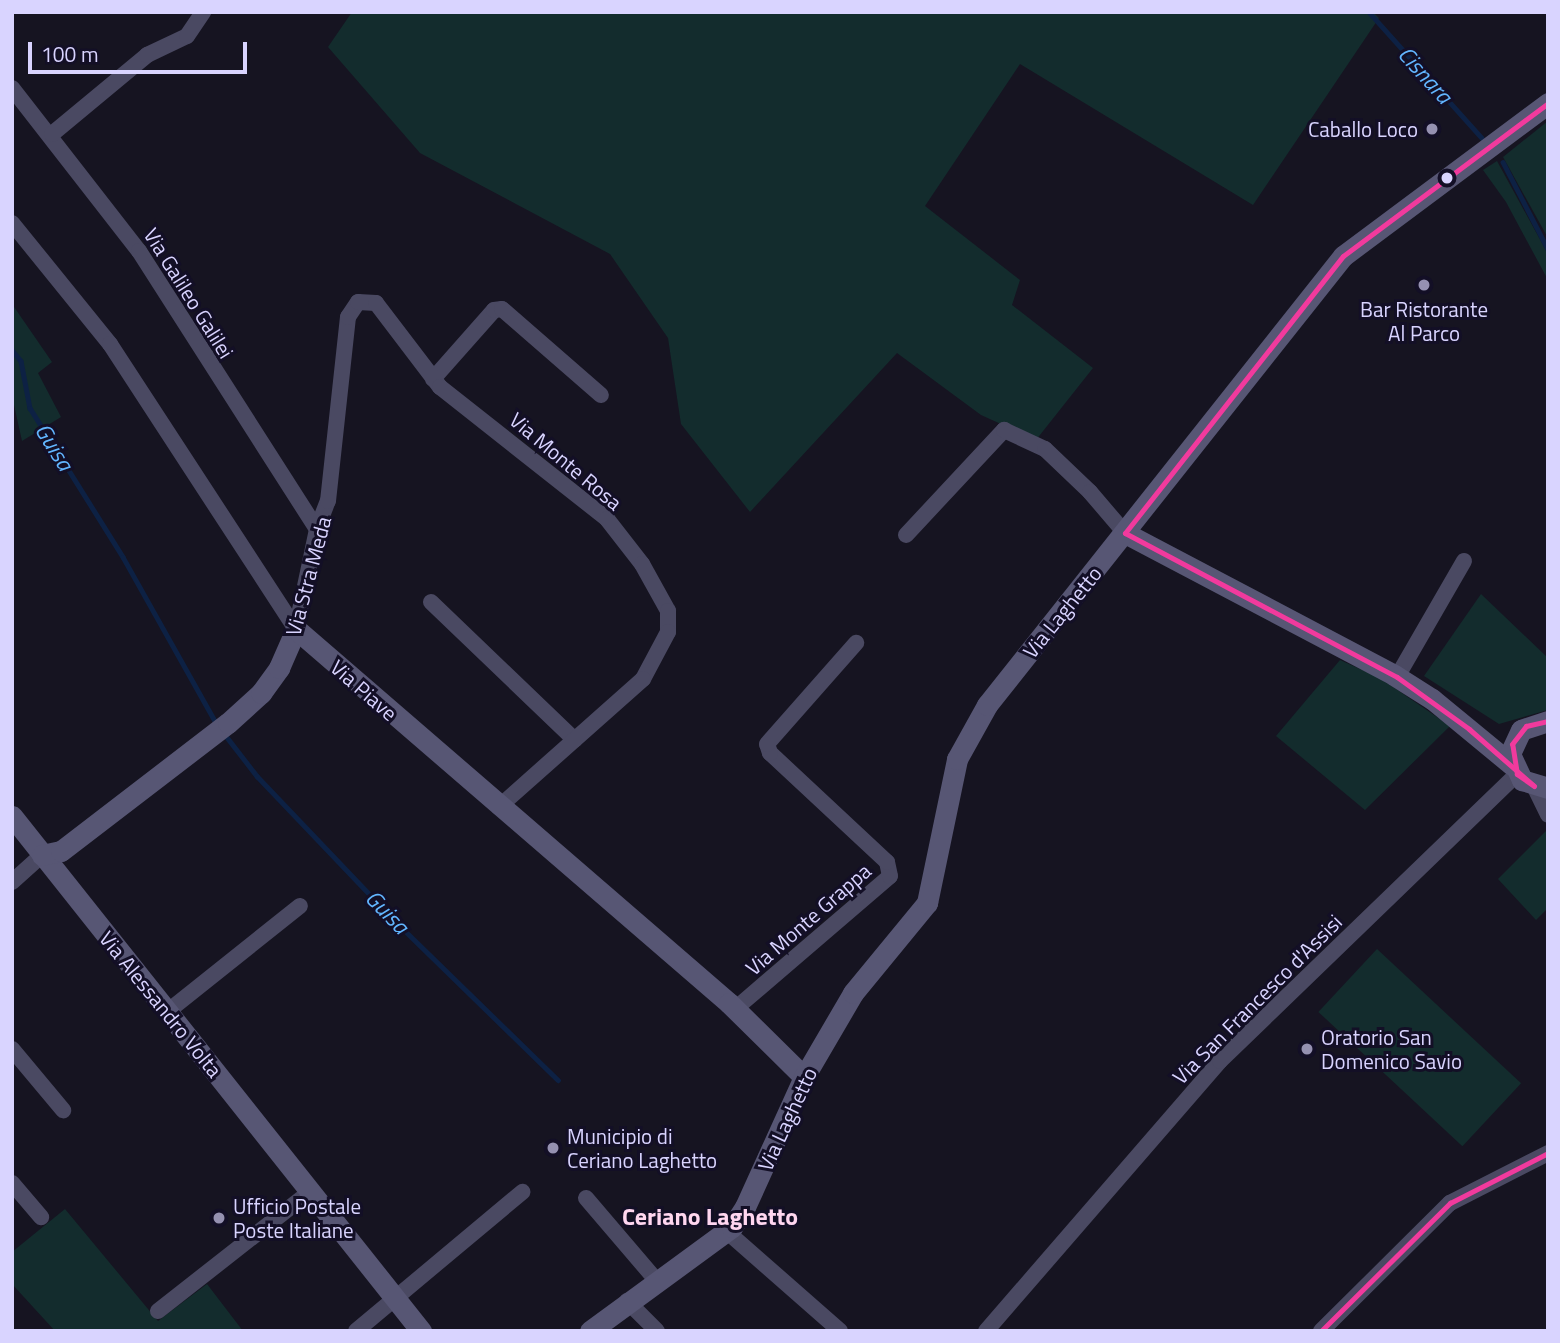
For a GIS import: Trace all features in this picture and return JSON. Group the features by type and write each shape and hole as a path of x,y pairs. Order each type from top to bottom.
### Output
{"street":[{"path":"52,134 147,55 187,36 204,12"},
{"name":"Via Galileo Galilei","path":"12,88 52,134 139,251 317,529"},
{"name":"Via Laghetto","path":"732,1227 756,1187 804,1077 853,993 927,903 957,759 987,705 1343,256 1548,103"},
{"name":"Via Piave","path":"12,223 110,344 296,629 735,1009 804,1077"},
{"name":"Via Monte Rosa","path":"352,307 358,302 376,303 433,379 607,519 642,564 668,611 668,632 643,679 499,807"},
{"name":"Via Stra Meda","path":"12,882 42,855 61,851 228,723 261,693 279,668 296,629 317,529 328,501 352,307"},
{"path":"433,379 494,310 502,309 601,395"},
{"path":"906,535 1004,430 1045,449 1090,492 1125,533 1397,677 1469,729 1528,778"},
{"path":"1397,677 1464,561"},
{"path":"431,602 575,740"},
{"name":"Via Monte Grappa","path":"735,1009 890,876 887,862 770,753 767,744 856,643"},
{"path":"1469,729 1497,736 1517,735 1532,723 1548,721"},
{"path":"1517,735 1528,778 1548,815"},
{"name":"Via San Francesco d'Assisi","path":"986,1331 1220,1061 1528,778"},
{"name":"Via Alessandro Volta","path":"12,816 421,1331"},
{"path":"167,1012 300,906"},
{"path":"12,1049 63,1110"},
{"path":"1321,1331 1450,1203 1548,1153"},
{"path":"12,1183 40,1217"},
{"path":"158,1311 311,1191"},
{"path":"356,1331 522,1192"},
{"path":"586,1198 656,1280"},
{"path":"590,1331 627,1301 732,1227"},
{"path":"732,1227 732,1236 840,1331"},
{"path":"627,1301 657,1331"}],"green space":[{"path":"352,12 1373,12 1379,18 1253,205 1020,64 925,206 1020,280 1012,305 1093,368 1036,440 981,415 897,353 750,512 681,424 668,338 610,254 420,153 328,47"},
{"path":"1548,121 1548,238 1503,157"},
{"path":"1497,161 1548,254 1548,280 1506,202 1483,170"},
{"path":"12,304 52,362 38,373 61,417 22,441 12,396"},
{"path":"1481,594 1548,658 1548,710 1499,724 1424,676"},
{"path":"1340,660 1380,678 1450,726 1365,810 1276,736"},
{"path":"1548,829 1548,908 1536,920 1498,879"},
{"path":"1377,949 1521,1083 1462,1146 1318,1012"},
{"path":"65,1209 158,1321 207,1284 243,1331 55,1331 12,1284 12,1252"}],"waterway":[{"name":"Cisnara","path":"1369,12 1482,138"},
{"name":"Cisnara","path":"1503,162 1548,249"},
{"name":"Guisa","path":"12,350 21,361 30,408 123,557 215,721"},
{"name":"Guisa","path":"226,736 257,776 392,918 558,1080"}],"transit line":[{"path":"1125,533 1343,256 1548,103"},
{"path":"1125,533 1397,677 1469,729 1534,786"},
{"path":"1534,786 1517,774 1512,744 1526,726 1548,721"},
{"path":"1321,1331 1450,1203 1548,1153"}],"place":[{"name":"Caballo Loco","path":"1432,129"},
{"name":"Bar Ristorante Al Parco","path":"1424,285"},
{"name":"Oratorio San Domenico Savio","path":"1307,1049"},
{"name":"Municipio di Ceriano Laghetto","path":"553,1148"},
{"name":"Ufficio Postale Poste Italiane","path":"219,1218"}],"district":[{"name":"Ceriano Laghetto","path":"710,1217"}]}
